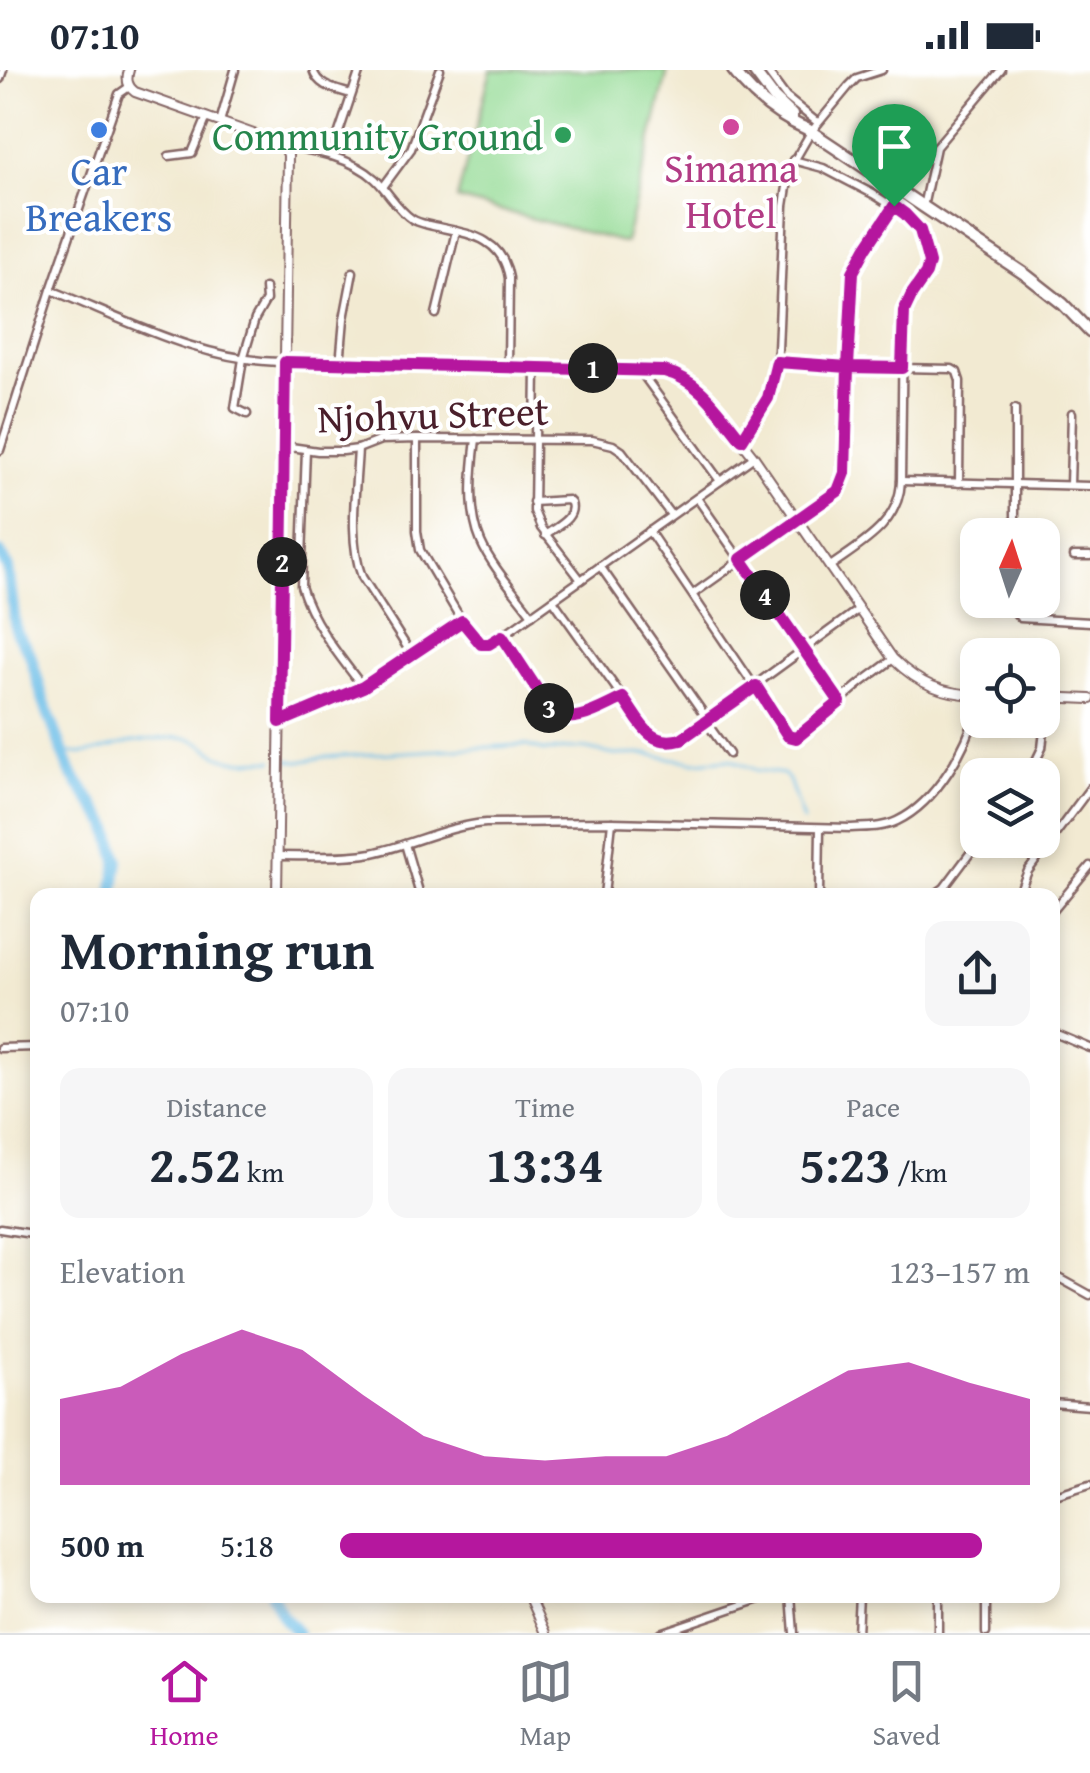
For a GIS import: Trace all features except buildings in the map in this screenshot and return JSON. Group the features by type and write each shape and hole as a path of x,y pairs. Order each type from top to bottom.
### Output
{"highway":[{"path":"731,70 771,109 812,128"},
{"path":"753,70 774,98 812,128 923,208 1026,275 1090,332"}],"street":[{"path":"0,79 4,70"},
{"path":"128,70 129,88 134,92 364,170 414,220 495,246 506,264 508,367"},
{"path":"220,122 235,70"},
{"path":"313,70 323,85 351,94"},
{"path":"331,156 360,70"},
{"path":"383,187 411,149 440,70"},
{"path":"766,70 812,128"},
{"path":"742,440 768,398 777,362 784,195 793,160 812,128 854,81 882,70"},
{"path":"923,208 936,148 1000,70"},
{"path":"0,450 119,94 129,88"},
{"path":"169,156 192,153 207,117"},
{"path":"278,888 289,162 281,145"},
{"path":"793,160 823,168 905,214 920,230 929,263 904,311 899,500 877,532 829,566"},
{"path":"693,594 838,491 844,480 853,272 894,206"},
{"path":"436,314 456,231"},
{"path":"340,364 353,272"},
{"path":"246,414 234,408 255,319 266,300 265,288"},
{"path":"51,290 196,348 244,359 638,368 675,374 692,382 742,440 894,659 916,679 937,690 960,694"},
{"path":"777,362 947,368 956,372 959,483"},
{"path":"536,367 533,502 546,535 580,580"},
{"path":"638,368 720,481"},
{"path":"1015,409 1015,518"},
{"path":"1070,485 1072,412"},
{"path":"417,439 420,550 462,621 481,644 502,636 754,457"},
{"name":"Njohvu Street","path":"284,446 343,451 376,442 417,439 592,440 613,446 630,459 672,516"},
{"path":"476,439 474,508 481,542 532,614"},
{"path":"358,449 354,544 357,565 412,655"},
{"path":"306,450 301,586 316,620 363,687"},
{"path":"901,481 1090,486"},
{"path":"697,498 840,702"},
{"path":"533,502 571,503 571,515 546,535"},
{"path":"649,532 788,736 801,736 894,659"},
{"path":"1074,556 1090,556"},
{"path":"600,566 729,754"},
{"path":"552,600 648,733 664,742 681,739 859,610"},
{"path":"1020,618 1090,622"},
{"path":"280,722 363,687 462,621"},
{"path":"502,636 556,716 579,716 623,698"},
{"path":"1060,698 1090,699"},
{"path":"278,856 363,854 468,824 882,826 915,809 955,763 968,738"},
{"path":"1021,888 1028,870 1090,788"},
{"path":"605,888 612,822"},
{"path":"819,888 820,828"},
{"path":"405,844 418,888"},
{"path":"944,888 966,858"},
{"path":"1060,902 1090,866"},
{"path":"1060,1035 1090,1048"},
{"path":"0,1048 30,1047"},
{"path":"0,1229 30,1234"},
{"path":"1060,1278 1090,1294"},
{"path":"1060,1404 1090,1406"},
{"path":"1060,1493 1090,1484"},
{"path":"533,1603 546,1633"},
{"path":"660,1633 737,1603"},
{"path":"792,1603 794,1633"},
{"path":"857,1633 859,1603"},
{"path":"938,1603 938,1633"},
{"path":"986,1603 986,1633"}],"green space":[{"name":"Community Ground","path":"491,70 668,70 625,243 457,199"}],"waterway":[{"path":"0,553 8,568 16,632 30,654 71,773 108,825 118,860 114,888"},
{"path":"62,750 84,754 141,741 186,738 227,759 274,760"},
{"path":"287,760 524,745 545,751 582,748 694,762 730,759 756,770 784,774 803,821"},
{"path":"276,1603 297,1633"}],"place":[{"name":"Simama Hotel","path":"731,127"},
{"name":"Car Breakers","path":"99,130"},
{"name":"Community Ground","path":"563,135"}],"route":[{"path":"894,206 853,272 848,367 777,362 768,398 742,440 692,382 664,371 285,362 280,722 363,687 462,621 481,644 502,636 552,712 562,718 579,716 623,698 648,733 672,742 756,686 788,736 796,738 834,709 840,702 741,559 842,486 848,367 902,368 904,311 929,263 920,230 894,206"}]}
